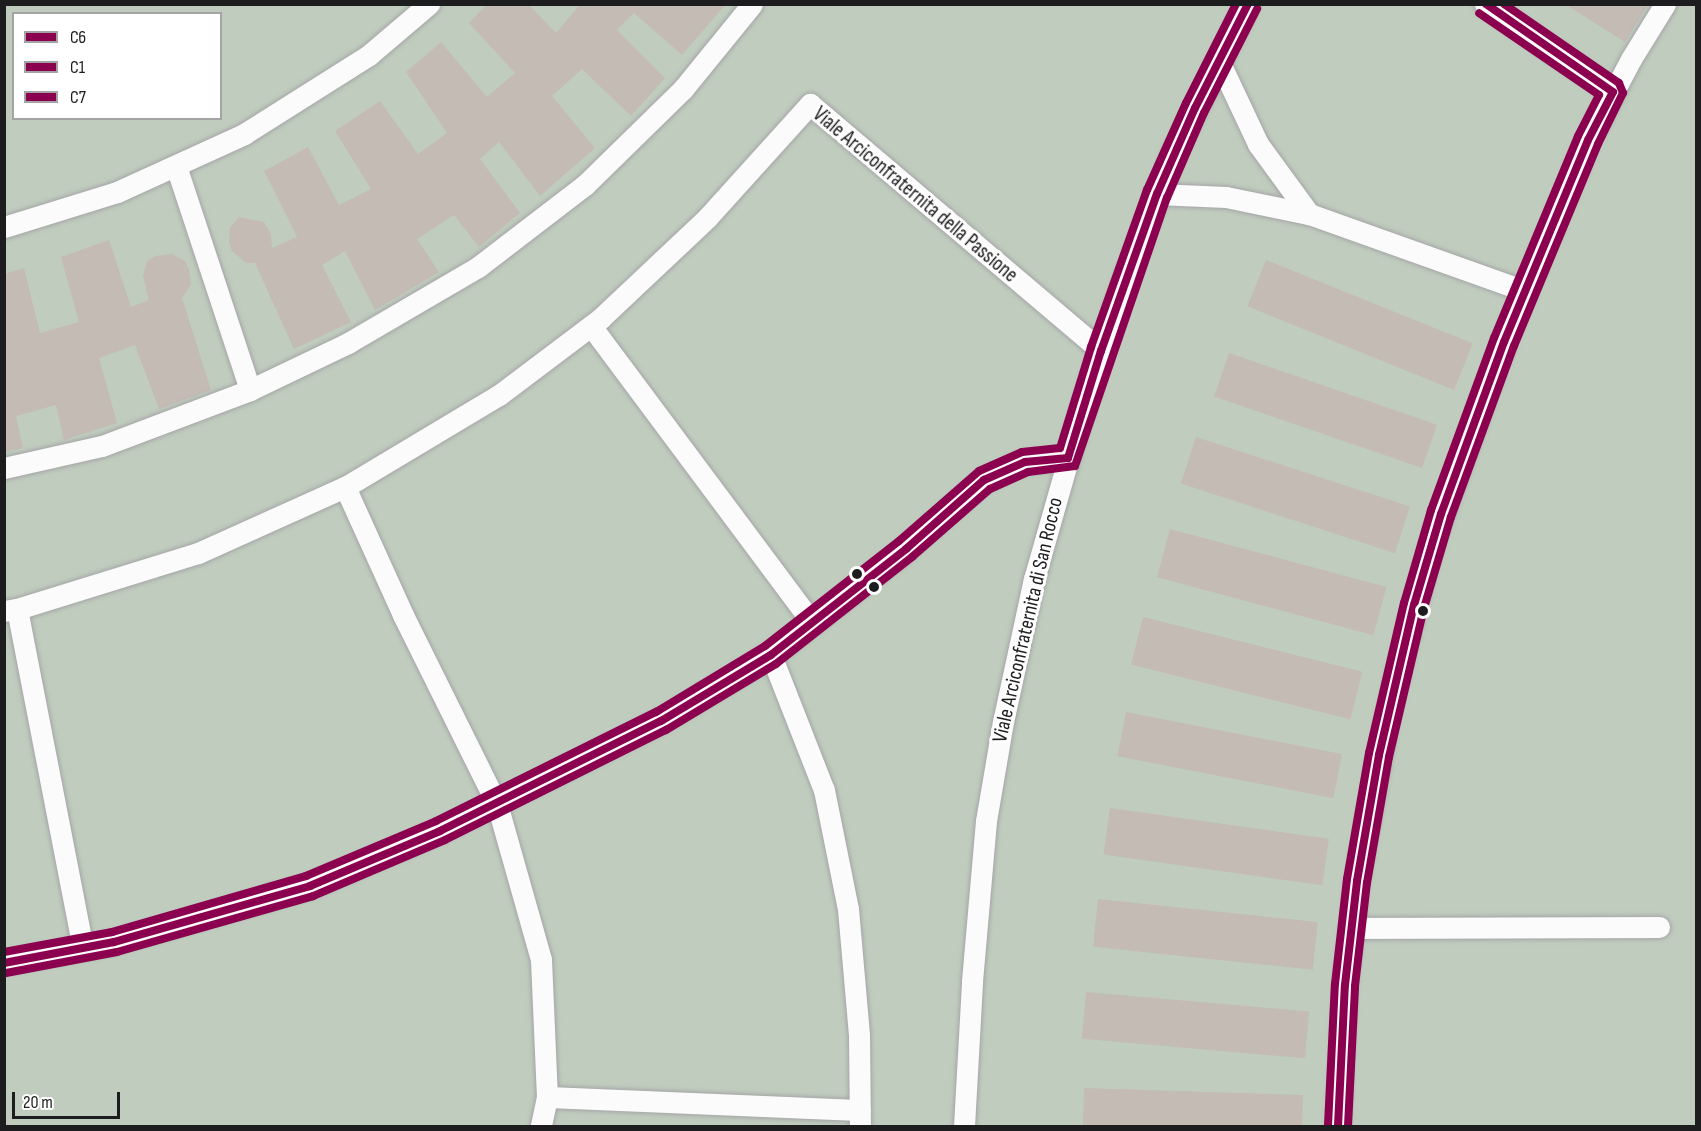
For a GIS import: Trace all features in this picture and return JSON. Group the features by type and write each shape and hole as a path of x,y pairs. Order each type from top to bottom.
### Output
{"lane":[{"path":"4,227 117,192 244,134 369,55 429,4"},
{"path":"4,468 102,446 250,390 348,343 487,260 585,185 683,89 752,4"},
{"name":"Viale Arciconfraternita di San Rocco","path":"964,1126 980,869 993,776 1034,579 1101,351 1157,194 1248,4"},
{"path":"1485,4 1613,92"},
{"path":"1338,1126 1345,985 1351,928 1379,755 1414,605 1441,514 1525,291 1588,140 1613,92 1665,4"},
{"path":"1219,61 1254,137 1310,214"},
{"name":"Viale Arciconfraternita della Passione","path":"11,610 198,553 345,487 499,395 591,326 707,218 810,104 1101,351"},
{"path":"176,166 250,390"},
{"path":"1157,194 1226,197 1310,214 1525,291"},
{"path":"591,326 812,623"},
{"path":"4,963 114,942 310,886 440,831 497,804 661,721 771,656 906,549 984,480 1025,462 1068,458"},
{"path":"345,487 403,615 497,804 541,960 547,1097 541,1126"},
{"path":"11,610 83,948"},
{"path":"547,1097 860,1118 859,1035 848,909 824,790 771,656"},
{"path":"1351,928 1659,927"}],"green space":[{"path":"5,5 1696,5 1696,1126 5,1126"}],"building":[{"path":"487,4 528,4 556,33 578,7 575,4 726,4 682,55 634,13 617,30 665,78 631,116 582,69 552,96 595,148 540,196 499,142 480,159 520,213 479,247 454,215 417,239 439,272 375,310 345,251 322,265 351,322 294,349 255,263 246,263 232,251 229,243 230,228 239,217 264,222 271,234 272,248 297,237 264,171 308,147 339,205 371,189 335,131 380,101 418,154 447,133 406,72 441,42 487,97 515,73 469,23"},
{"path":"1566,5 1648,5 1625,42"},
{"path":"109,240 131,307 149,300 143,276 147,261 155,256 172,254 185,261 189,269 191,285 182,298 211,390 159,409 135,345 99,358 117,423 64,440 56,405 16,416 23,448 4,452 4,274 24,268 40,333 79,322 61,257"},
{"path":"1266,260 1473,344 1454,390 1247,306"},
{"path":"1229,353 1437,425 1422,468 1214,396"},
{"path":"1196,437 1410,507 1395,553 1181,484"},
{"path":"1170,529 1386,587 1373,635 1157,577"},
{"path":"1143,617 1362,672 1350,719 1131,665"},
{"path":"1126,712 1342,754 1333,798 1117,756"},
{"path":"1110,808 1329,839 1322,885 1103,855"},
{"path":"1098,899 1318,922 1313,970 1093,947"},
{"path":"1086,992 1309,1012 1305,1058 1082,1039"},
{"path":"1084,1088 1303,1095 1302,1126 1083,1126"}],"transit line":[{"name":"C7","path":"4,952 112,932 306,876 436,821 656,712 765,646 899,541 979,471 1022,452 1060,448 1091,347 1147,190 1186,103 1236,4"},
{"name":"C6","path":"4,963 114,942 310,886 440,831 661,721 771,655 906,549 984,480 1025,462 1068,458 1101,351 1157,194 1195,108 1248,4"},
{"name":"C6","path":"1338,1126 1345,985 1357,881 1379,755 1414,605 1441,514 1504,342 1588,140 1613,92 1486,4"},
{"name":"C1","path":"1348,1126 1355,986 1367,883 1389,757 1424,608 1451,517 1514,346 1598,144 1623,93 1619,83 1504,4"},
{"name":"C1","path":"6,973 117,952 313,896 445,840 666,730 776,664 912,557 990,489 1028,472 1075,466 1167,198 1204,113 1257,9"},
{"name":"C7","path":"1328,1125 1335,984 1347,879 1369,753 1404,603 1431,510 1494,338 1578,136 1599,95 1479,13"}]}
